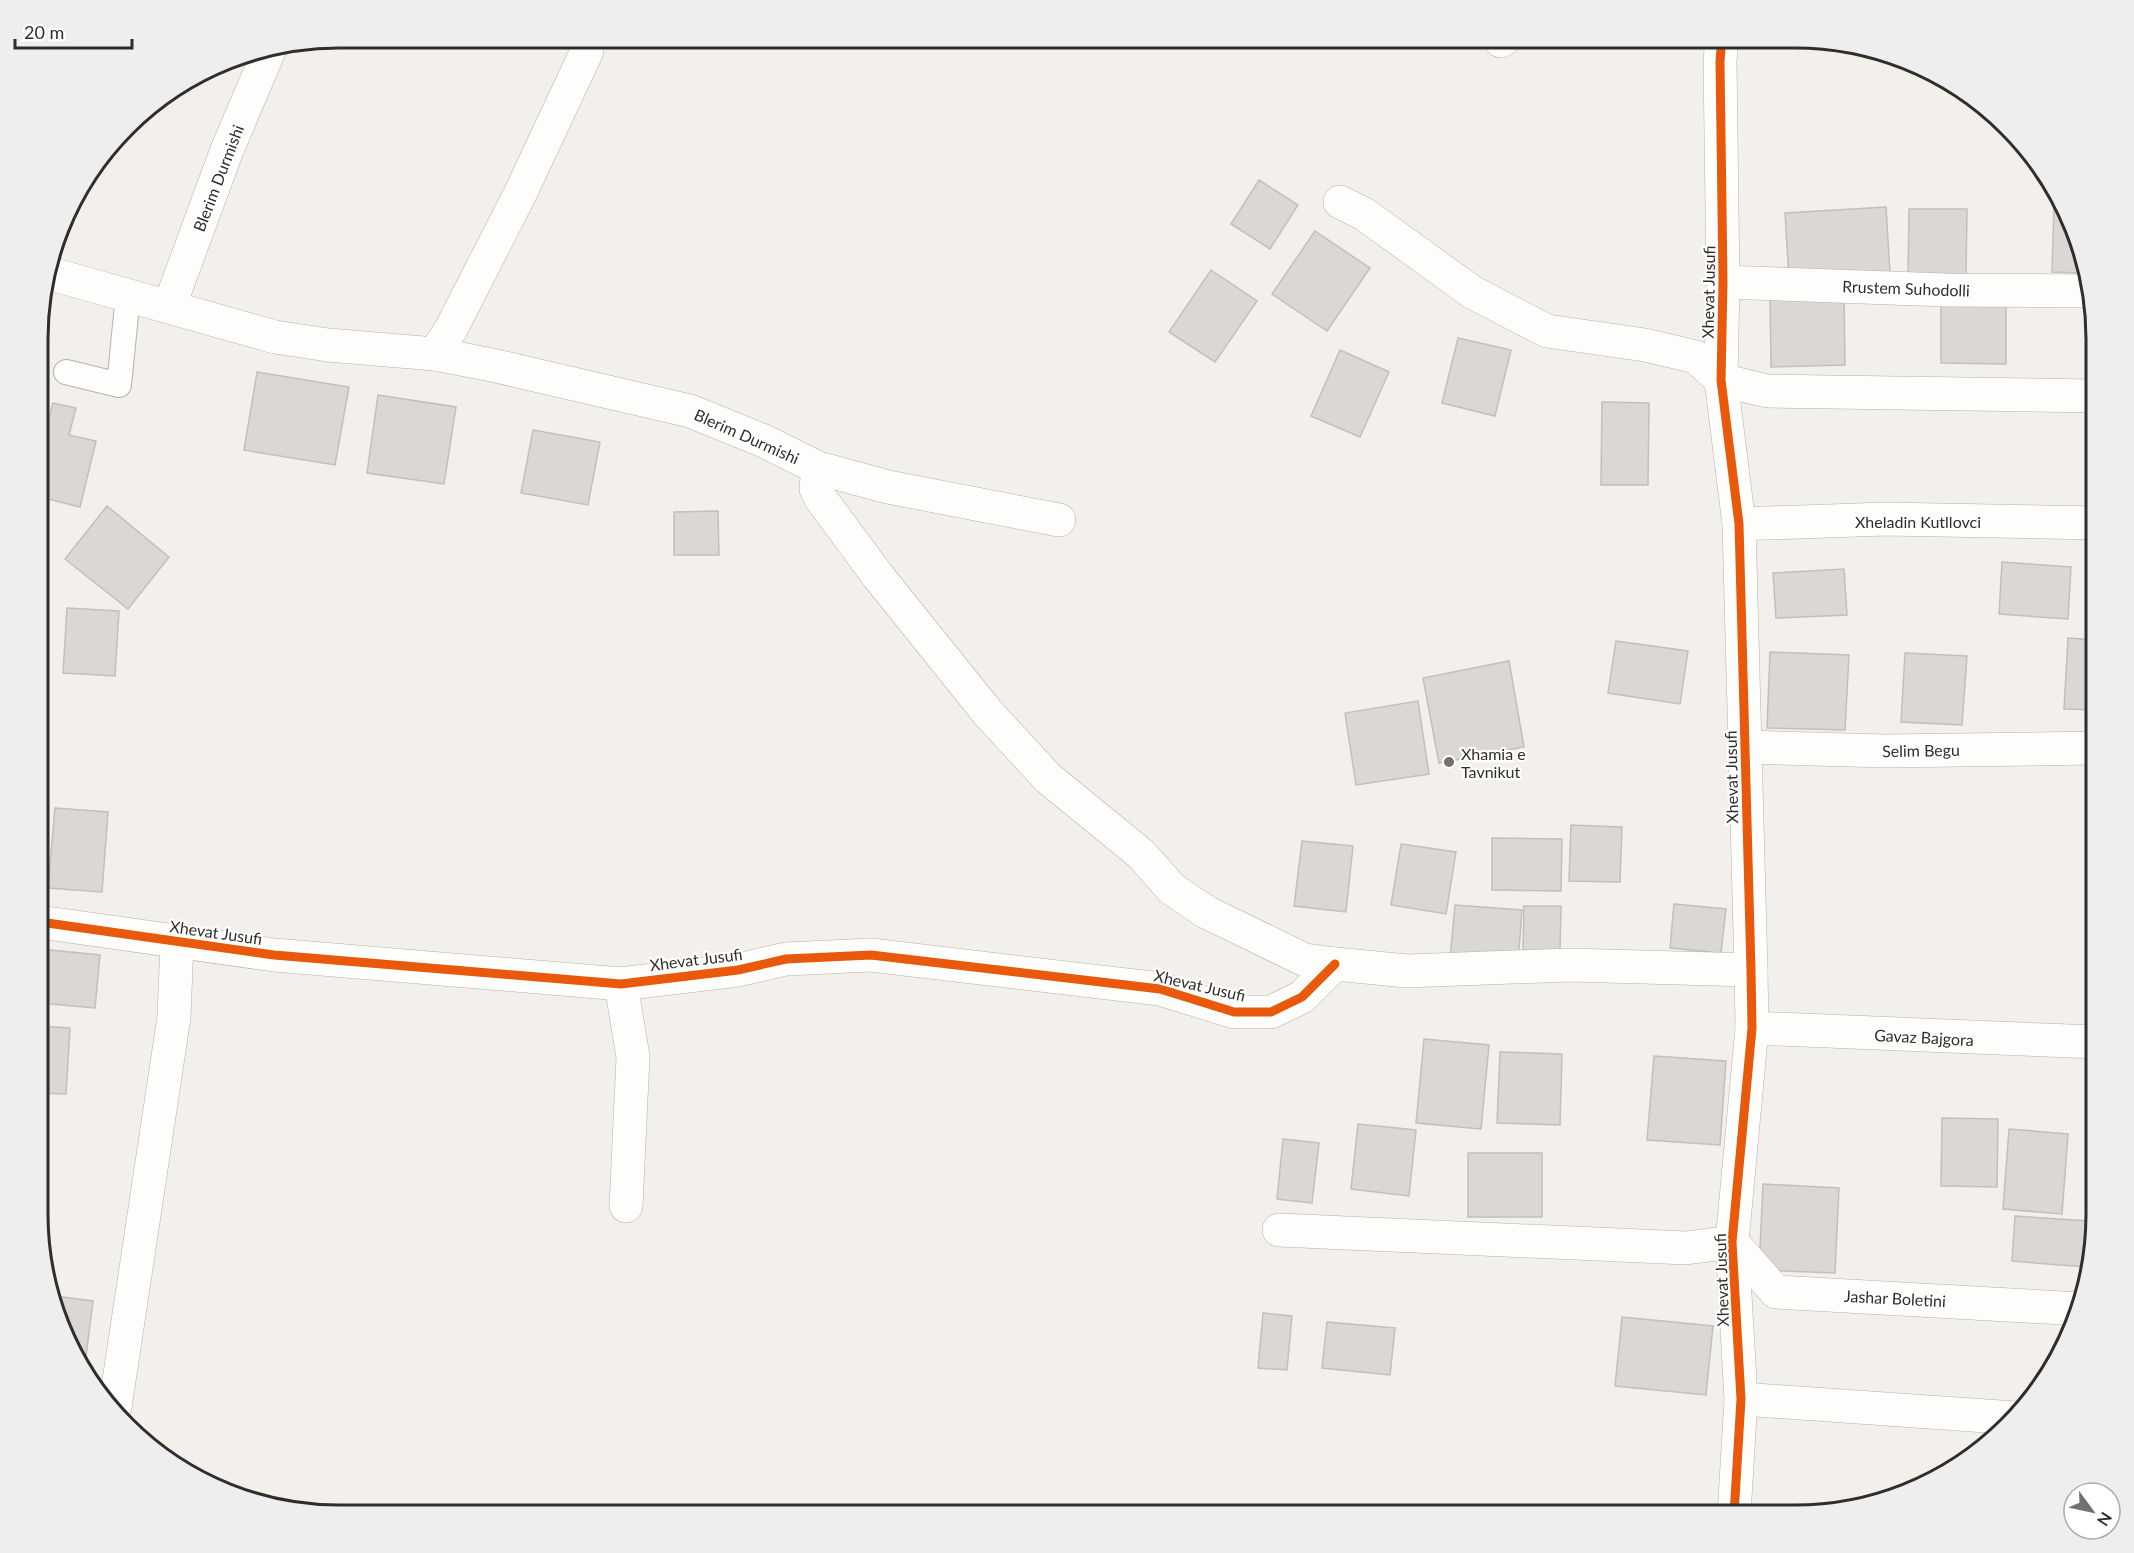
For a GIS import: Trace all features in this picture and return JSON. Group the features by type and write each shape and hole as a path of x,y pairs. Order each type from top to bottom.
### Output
{"street":[{"path":"435,354 451,330 520,194 587,48"},
{"name":"Xhevat Jusufi","path":"1721,48 1724,282 1721,380 1739,524 1752,1028 1732,1242 1741,1399 1735,1505"},
{"name":"Blerim Durmishi","path":"169,307 227,150 267,57"},
{"name":"Xhevat Jusufi","path":"1340,202 1364,214 1472,292 1547,331 1645,345 1696,357 1721,380 1767,391 2086,396"},
{"name":"Blerim Durmishi","path":"56,275 275,337 328,345 435,354 690,411 764,441 818,468 888,487 1059,520"},
{"name":"Rrustem Suhodolli","path":"1724,282 1946,290 2082,291"},
{"path":"818,468 816,489 821,499 878,576 988,713 1048,778 1141,854 1173,889 1206,912 1305,960 1335,964 1407,971 1569,965 1751,969"},
{"name":"Xheladin Kutllovci","path":"1739,524 1886,519 2086,523"},
{"name":"Selim Begu","path":"1746,747 1885,751 2086,748"},
{"name":"Xhevat Jusufi","path":"48,923 274,955 621,984 738,970 786,959 871,955 1160,989 1234,1012 1270,1012 1302,997 1335,964"},
{"path":"116,1401 174,1017 177,942"},
{"path":"621,984 633,1058 626,1206"},
{"name":"Gavaz Bajgora","path":"1752,1028 2086,1042"},
{"name":"Xhevat Jusufi","path":"1279,1230 1686,1248 1732,1242"},
{"name":"Jashar Boletini","path":"1732,1242 1776,1292 2070,1308"},
{"path":"1741,1399 2004,1417"}],"lane":[{"path":"66,372 119,385 128,295"}],"building":[{"path":"1259,180 1298,205 1270,249 1231,224"},
{"path":"1886,207 1890,272 1789,278 1785,213"},
{"path":"2054,207 2071,246 2078,273 2052,272"},
{"path":"1909,209 1967,209 1966,279 1908,279"},
{"path":"1315,231 1370,268 1327,331 1272,294"},
{"path":"1211,270 1257,301 1215,362 1169,332"},
{"path":"1844,291 1845,365 1771,367 1770,292"},
{"path":"1941,296 2006,296 2006,364 1941,363"},
{"path":"1458,338 1511,350 1495,416 1442,403"},
{"path":"1340,350 1389,372 1360,437 1311,416"},
{"path":"257,372 349,387 335,465 244,450"},
{"path":"378,395 456,407 444,484 367,473"},
{"path":"1602,402 1649,403 1648,485 1601,485"},
{"path":"53,403 76,408 69,435 96,441 80,507 48,499 48,422"},
{"path":"533,430 600,442 588,505 521,493"},
{"path":"107,506 169,557 128,609 65,559"},
{"path":"718,511 719,555 674,555 674,512"},
{"path":"2002,562 2071,567 2068,619 1999,614"},
{"path":"1844,569 1847,615 1776,618 1773,573"},
{"path":"67,608 119,611 115,676 63,673"},
{"path":"2068,638 2086,639 2086,710 2064,709"},
{"path":"1616,641 1688,651 1680,704 1608,693"},
{"path":"1770,652 1849,655 1845,730 1767,728"},
{"path":"1905,653 1967,656 1962,725 1901,722"},
{"path":"1509,661 1524,747 1439,763 1423,678"},
{"path":"1418,701 1429,774 1356,785 1345,713"},
{"path":"55,808 108,812 102,892 48,888"},
{"path":"1571,825 1622,827 1620,882 1569,881"},
{"path":"1492,838 1562,839 1561,891 1492,890"},
{"path":"1302,841 1353,846 1346,912 1294,906"},
{"path":"1401,844 1456,852 1446,914 1391,905"},
{"path":"1674,904 1726,909 1721,953 1670,948"},
{"path":"1455,905 1522,910 1518,963 1450,958"},
{"path":"1524,906 1561,906 1560,952 1523,951"},
{"path":"48,950 100,955 95,1008 48,1004"},
{"path":"48,1027 70,1028 66,1094 48,1093"},
{"path":"1424,1039 1489,1045 1481,1129 1416,1123"},
{"path":"1500,1052 1562,1054 1560,1125 1497,1123"},
{"path":"1654,1056 1726,1061 1720,1145 1647,1140"},
{"path":"1942,1118 1998,1119 1997,1187 1941,1186"},
{"path":"1358,1124 1416,1130 1409,1196 1351,1189"},
{"path":"2009,1129 2068,1134 2062,1214 2003,1209"},
{"path":"1283,1139 1319,1143 1312,1203 1277,1199"},
{"path":"1468,1153 1542,1153 1542,1217 1468,1217"},
{"path":"1763,1184 1839,1188 1835,1273 1759,1270"},
{"path":"2015,1216 2086,1221 2081,1267 2012,1261"},
{"path":"60,1297 93,1301 86,1357 70,1325"},
{"path":"1263,1313 1292,1316 1287,1370 1258,1368"},
{"path":"1622,1317 1713,1326 1706,1395 1615,1386"},
{"path":"1327,1322 1395,1328 1390,1375 1322,1368"}],"cycle path":[{"path":"1721,48 1723,282 1721,380 1739,524 1752,1028 1732,1242 1741,1399 1735,1505"},
{"path":"48,923 274,955 621,984 738,970 786,959 871,955 1160,989 1234,1012 1271,1012 1302,997 1335,964"}],"place":[{"name":"Xhamia e Tavnikut","path":"1449,762"}]}
